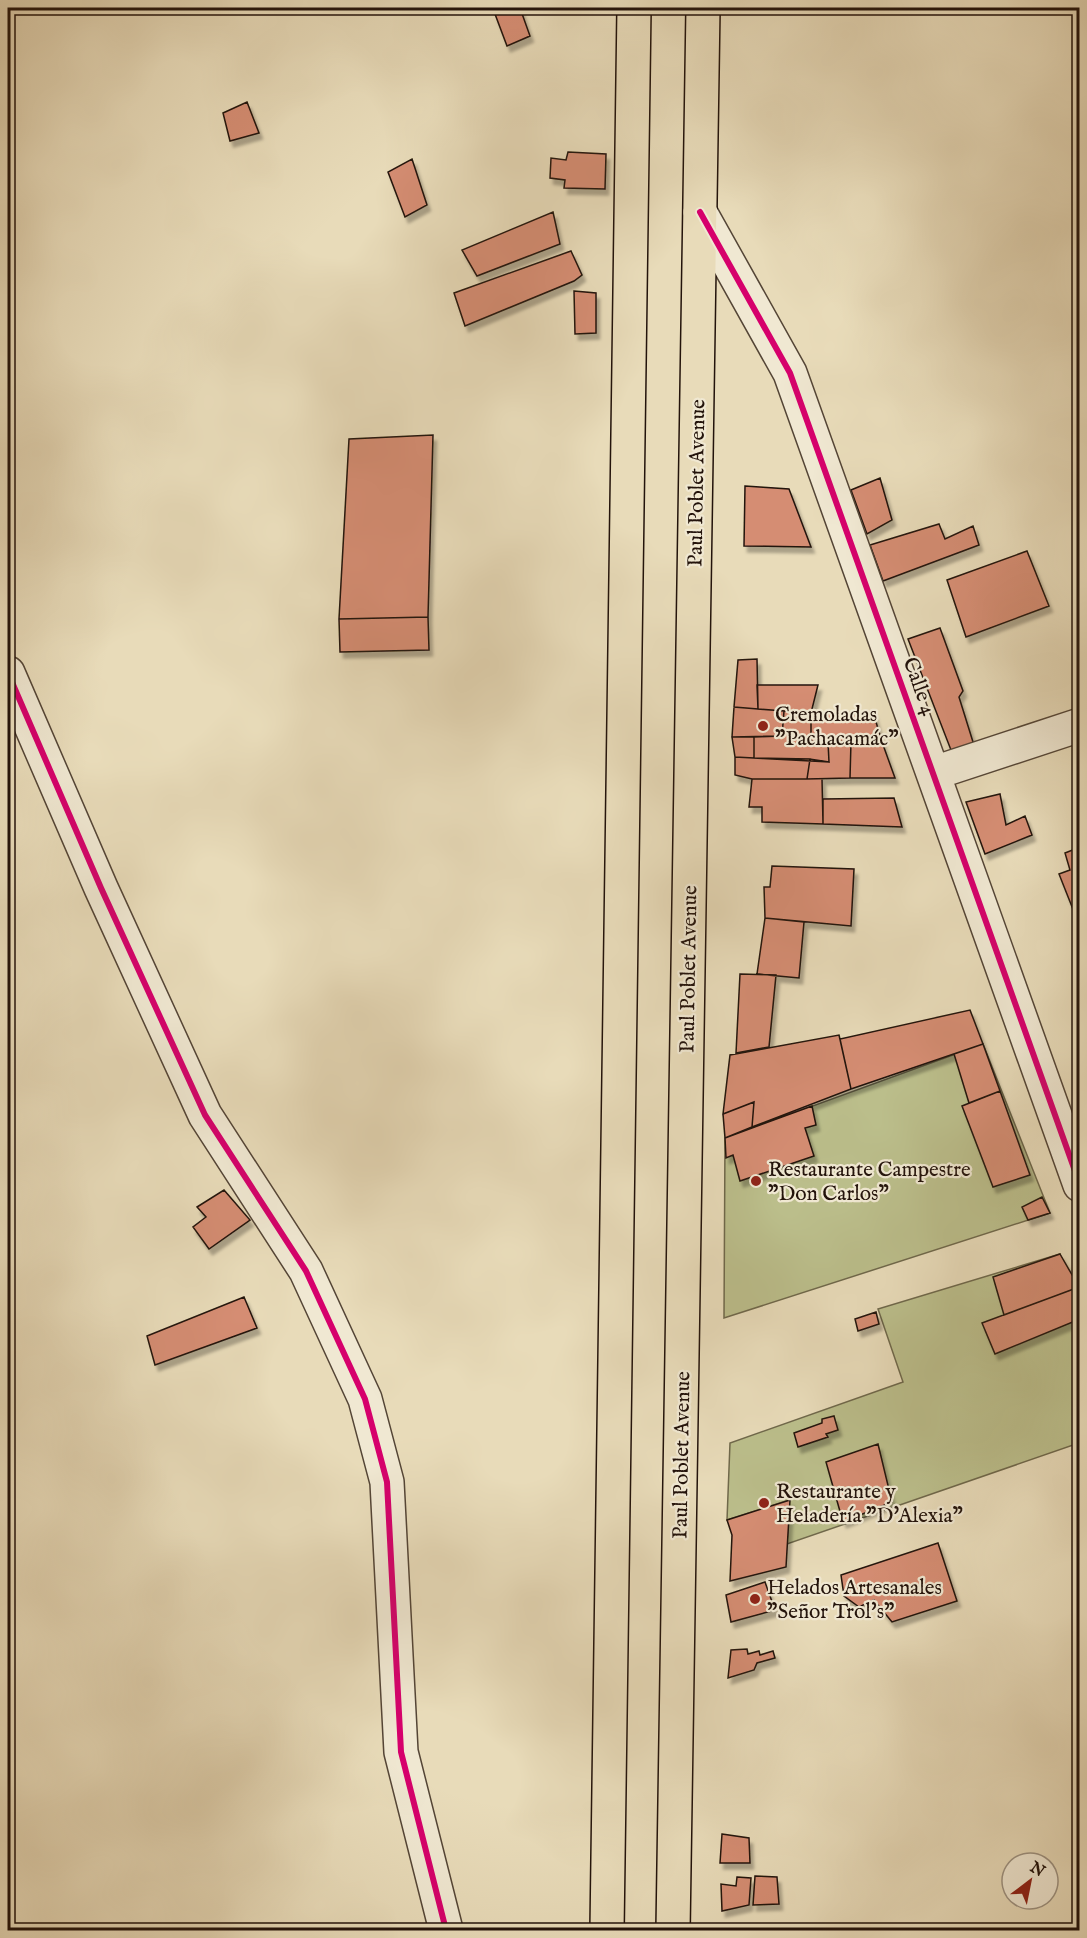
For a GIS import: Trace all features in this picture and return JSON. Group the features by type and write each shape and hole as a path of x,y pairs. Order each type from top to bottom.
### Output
{"main road":[{"path":"607,1930 634,8"},
{"name":"Paul Poblet Avenue","path":"673,1930 703,8"}],"street":[{"name":"Calle 4","path":"700,212 790,373 1080,1185"},
{"path":"8,673 100,888 205,1115 306,1271 365,1399 387,1482 401,1752 446,1930"},
{"path":"934,773 1080,725"}],"green space":[{"path":"983,1044 1050,1213 724,1318 725,1138"},
{"path":"1060,1254 1079,1307 1079,1443 787,1544 789,1500 727,1520 730,1443 903,1382 878,1309"}],"building":[{"path":"507,8 520,8 530,36 507,46 495,14"},
{"path":"247,102 259,133 230,141 223,113"},
{"path":"568,152 606,154 605,189 564,188 565,180 550,178 551,158 566,160"},
{"path":"412,159 427,205 405,217 388,172"},
{"path":"553,212 560,244 477,276 462,250"},
{"path":"571,251 582,275 574,281 465,326 454,293"},
{"path":"574,291 596,293 596,333 575,334"},
{"path":"433,435 428,617 339,619 349,439"},
{"path":"880,478 892,520 867,534 851,490"},
{"path":"745,486 789,489 811,547 744,546"},
{"path":"939,524 945,539 973,526 979,545 883,581 870,545"},
{"path":"1027,551 1049,606 966,637 947,580"},
{"path":"428,617 429,650 340,652 339,619"},
{"path":"940,628 963,691 959,697 978,758 956,763 908,639"},
{"path":"757,659 758,709 734,707 738,660"},
{"path":"757,685 818,685 811,713 758,709"},
{"path":"734,707 784,711 782,736 732,737"},
{"path":"784,711 811,713 811,741 828,742 829,762 754,758 754,737 782,736"},
{"path":"873,712 882,742 811,741 811,713"},
{"path":"732,737 754,737 754,758 735,757"},
{"path":"828,742 851,742 850,778 807,779 810,759 829,762"},
{"path":"851,742 882,742 895,778 850,778"},
{"path":"735,757 810,759 807,779 752,779 735,775"},
{"path":"752,779 822,779 823,824 762,822 762,807 749,807"},
{"path":"1000,794 1006,825 1025,816 1032,835 985,854 966,802"},
{"path":"894,798 902,827 823,824 823,799"},
{"path":"1080,847 1080,927 1059,874 1070,870 1065,853"},
{"path":"772,866 854,869 851,926 765,918 764,887 770,887"},
{"path":"765,918 804,922 799,978 757,974"},
{"path":"740,974 776,975 769,1047 736,1053"},
{"path":"970,1010 983,1044 851,1089 840,1039"},
{"path":"839,1035 851,1089 752,1127 754,1102 723,1114 730,1055"},
{"path":"983,1044 1000,1091 969,1103 954,1054"},
{"path":"1000,1091 1030,1175 993,1187 962,1106"},
{"path":"754,1102 752,1127 725,1138 723,1114"},
{"path":"812,1106 816,1125 805,1128 814,1156 740,1181 733,1155 726,1158 725,1138"},
{"path":"224,1190 250,1220 209,1249 193,1227 206,1217 197,1207"},
{"path":"1042,1197 1050,1213 1028,1220 1022,1207"},
{"path":"1060,1254 1079,1287 1004,1315 993,1277"},
{"path":"1079,1287 1080,1319 995,1354 982,1323"},
{"path":"244,1297 257,1328 155,1365 147,1336"},
{"path":"876,1312 879,1324 858,1331 855,1319"},
{"path":"834,1416 838,1430 826,1434 828,1437 798,1447 794,1433 822,1423 822,1419"},
{"path":"878,1444 892,1502 843,1522 826,1462"},
{"path":"790,1500 786,1567 730,1581 732,1535 727,1520"},
{"path":"938,1543 957,1601 892,1622 874,1600 859,1607 844,1596 841,1575"},
{"path":"765,1582 775,1610 731,1622 726,1595"},
{"path":"747,1649 748,1654 759,1651 760,1655 773,1651 775,1658 757,1663 754,1670 728,1678 731,1650"},
{"path":"722,1834 749,1838 750,1863 720,1863"},
{"path":"755,1876 777,1877 779,1904 753,1905"},
{"path":"737,1877 751,1878 749,1905 722,1911 721,1884 736,1886"}],"cycle path":[{"path":"700,212 790,373 1080,1185"},
{"path":"8,673 101,888 205,1115 306,1271 365,1399 387,1482 401,1752 446,1930"}],"place":[{"name":"Cremoladas \"Pachacamác\"","path":"763,726"},
{"name":"Restaurante Campestre \"Don Carlos\"","path":"756,1181"},
{"name":"Restaurante y Heladería \"D'Alexia\"","path":"764,1503"},
{"name":"Helados Artesanales \"Señor Trol's\"","path":"755,1599"}]}
